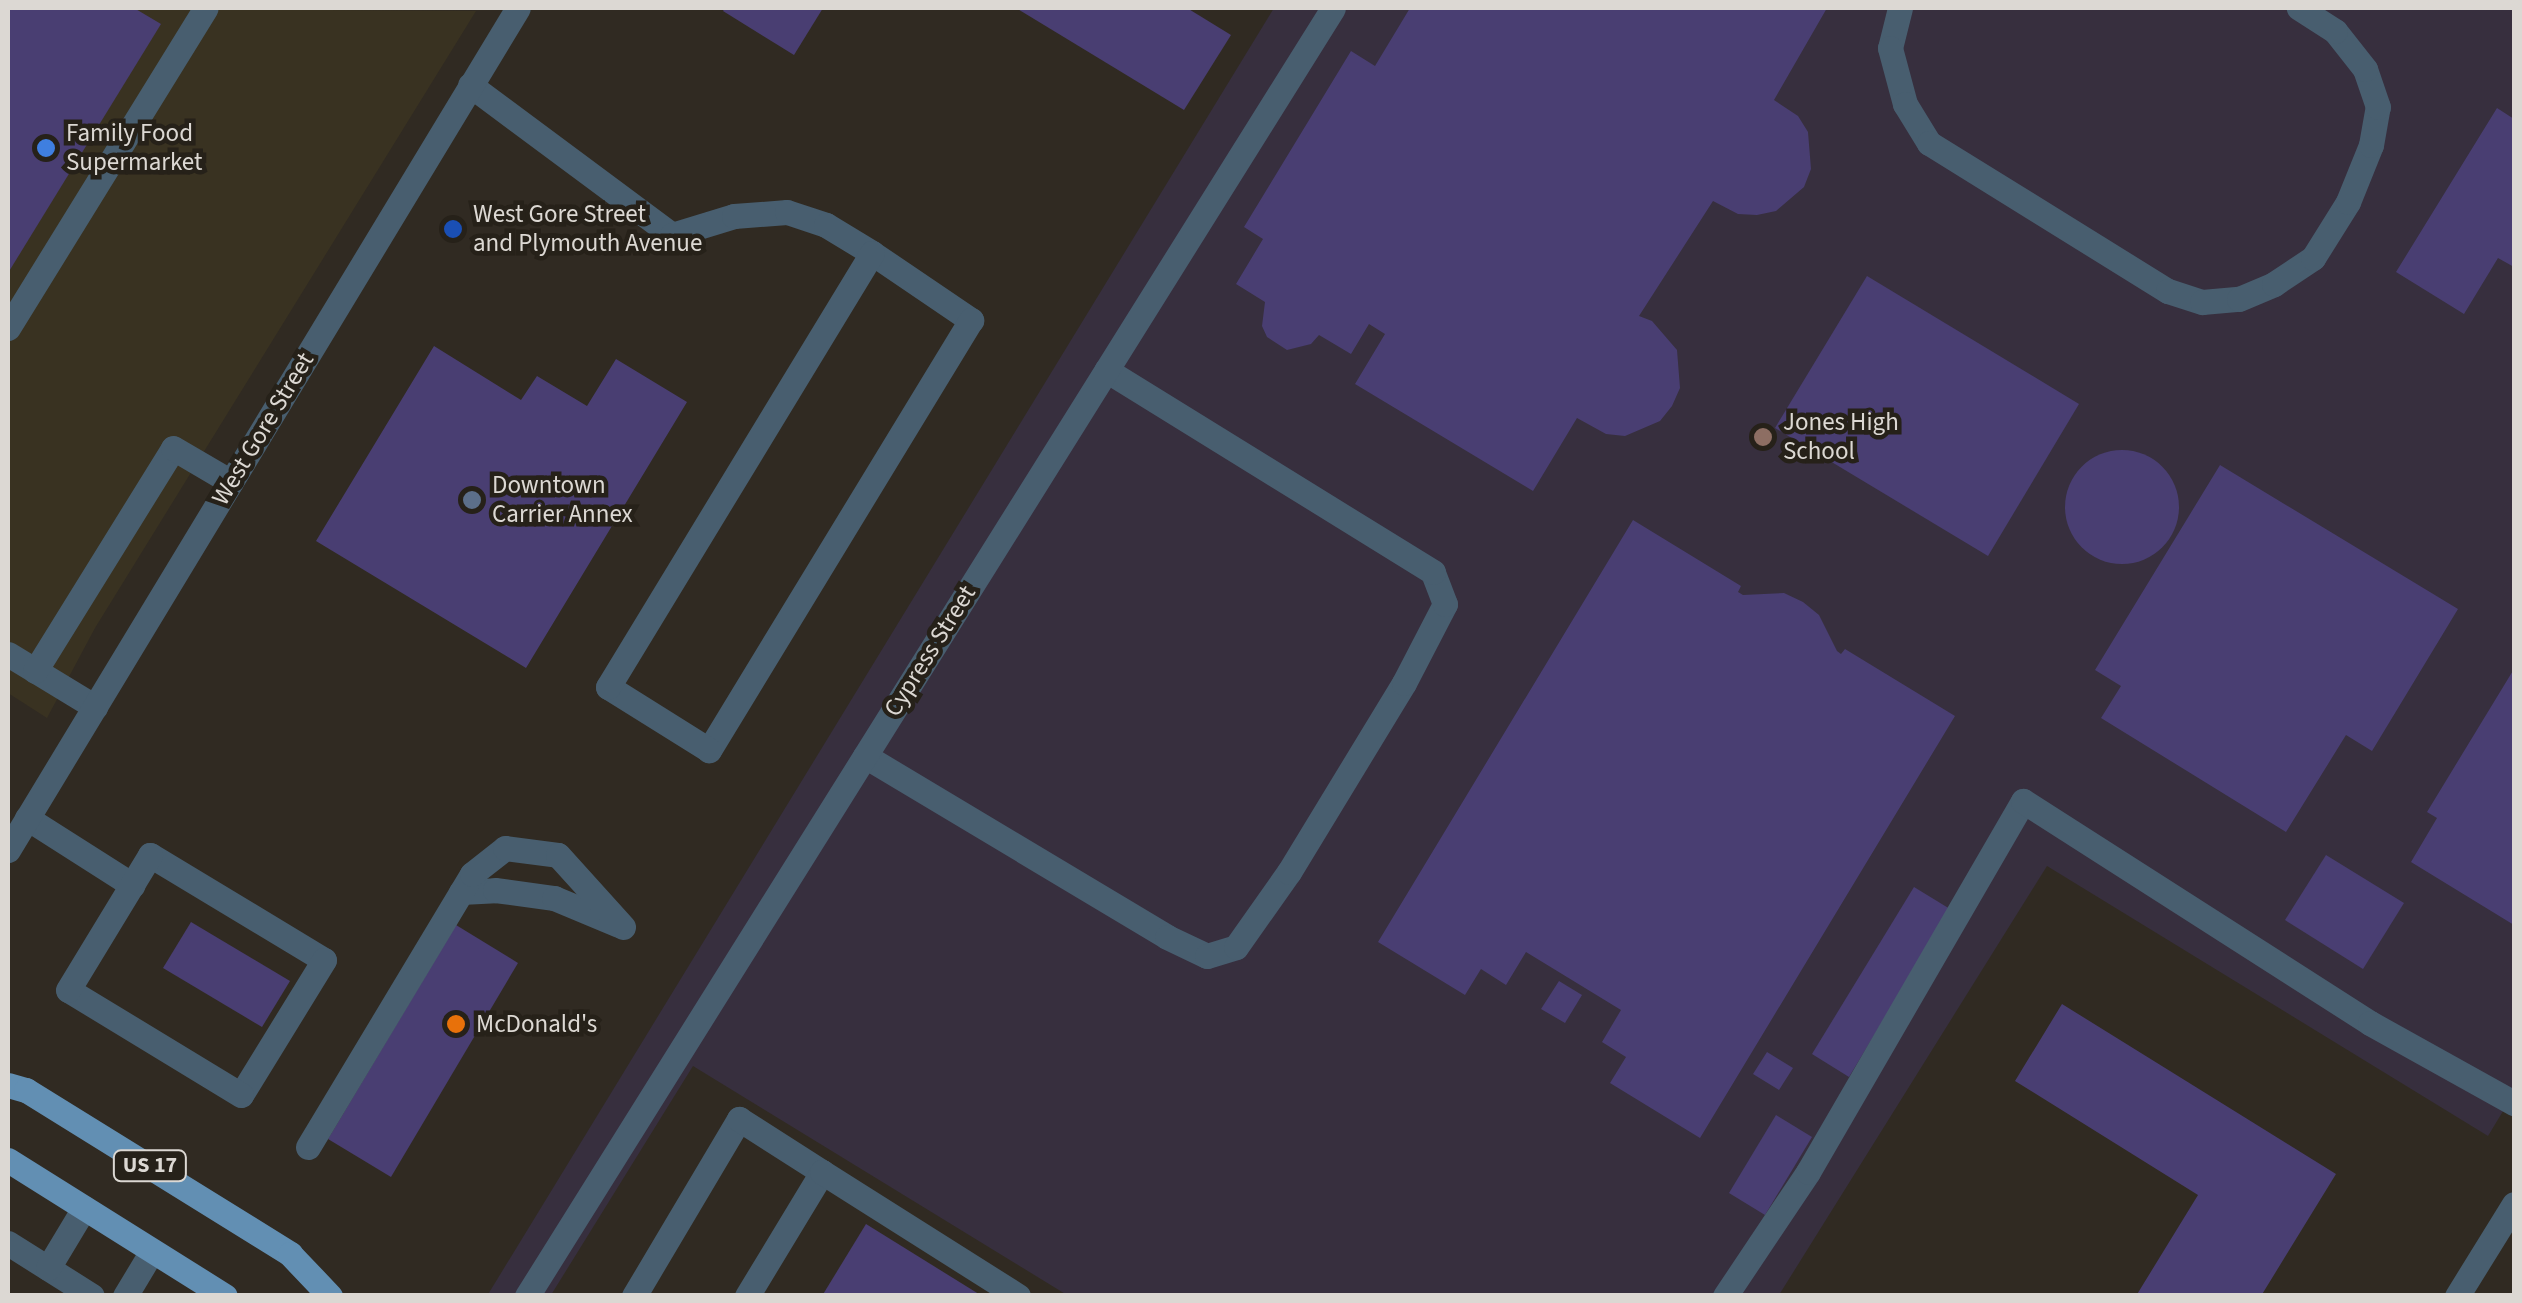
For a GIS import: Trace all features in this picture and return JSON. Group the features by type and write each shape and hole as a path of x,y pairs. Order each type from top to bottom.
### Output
{"main road":[{"name":"US 17","path":"8,1084 26,1090 290,1254 330,1296"},
{"name":"US 17","path":"8,1160 225,1296"}],"street":[{"path":"8,328 206,8"},
{"name":"West Gore Street","path":"8,850 518,8"},
{"name":"Cypress Street","path":"526,1296 1333,8"},
{"path":"1900,8 1890,48 1905,104 1929,143 2168,290 2202,302 2239,298 2274,284 2313,258 2348,202 2371,145 2378,106 2365,69 2335,31 2299,8"},
{"path":"470,86 672,234 734,216 787,212 826,225 872,253 971,320 709,750 608,687 872,253"},
{"path":"864,756 1167,938 1206,956 1236,947 1289,872 1404,683 1444,604 1434,572 1106,370"},
{"path":"36,671 173,448 231,482"},
{"path":"8,654 95,707"},
{"path":"1725,1296 1808,1172 2023,801 2370,1023 2514,1103"},
{"path":"26,818 132,886"},
{"path":"308,1147 461,892 472,874 505,848 558,855 623,927 554,898 495,890 461,892"},
{"path":"150,855 324,960 241,1095 68,990 132,886 150,855"},
{"path":"634,1296 739,1118 1018,1296"},
{"path":"747,1296 822,1172"},
{"path":"2457,1296 2514,1204"},
{"path":"58,1281 84,1208"},
{"path":"8,1244 58,1281 92,1296"},
{"path":"125,1296 152,1251"}],"shaded area":[{"path":"8,8 476,11 95,628 47,718 8,693"},
{"name":"Jones High School","path":"1274,8 2514,8 2514,1093 2488,1136 2047,866 1779,1295 1067,1295 693,1066 551,1295 487,1296"}],"building":[{"name":"Family Food Supermarket","path":"8,8 134,8 161,24 8,273"},
{"path":"823,8 794,55 723,11"},
{"path":"1016,8 1187,8 1231,35 1184,110"},
{"path":"1410,8 1827,8 1774,100 1798,116 1808,132 1811,169 1804,187 1776,211 1757,215 1738,214 1713,201 1639,316 1652,321 1677,350 1680,388 1672,406 1660,421 1625,436 1606,434 1577,418 1533,491 1355,384 1385,334 1369,324 1351,354 1319,335 1311,344 1287,350 1267,337 1262,326 1265,302 1236,284 1263,239 1244,227 1351,51 1375,66"},
{"path":"2497,108 2514,119 2514,267 2498,258 2464,314 2396,272"},
{"path":"1867,276 2079,404 1988,556 1775,428"},
{"path":"434,346 521,400 537,376 587,406 616,359 687,402 526,668 316,541"},
{"path":"2122,450 2144,455 2162,467 2174,485 2179,507 2174,529 2162,547 2144,559 2122,564 2100,559 2082,547 2070,529 2065,507 2070,485 2082,467 2100,455"},
{"path":"2220,465 2458,609 2372,751 2346,735 2286,832 2101,718 2121,686 2095,670"},
{"path":"1633,520 1741,586 1738,592 1743,595 1784,593 1803,602 1819,615 1841,654 1845,649 1955,716 1700,1138 1610,1083 1626,1057 1602,1042 1621,1010 1526,952 1506,985 1481,969 1465,995 1378,942"},
{"path":"2514,669 2514,925 2411,862 2437,818 2427,812"},
{"path":"2326,855 2404,903 2363,969 2285,920"},
{"path":"1914,887 1950,909 1849,1077 1812,1054"},
{"path":"191,922 290,981 262,1027 163,968"},
{"path":"456,925 518,963 391,1177 328,1139"},
{"path":"1559,981 1582,995 1565,1023 1541,1009"},
{"path":"2062,1004 2336,1174 2261,1296 2136,1296 2198,1195 2015,1081"},
{"path":"1767,1052 1793,1068 1779,1090 1753,1074"},
{"path":"1776,1115 1812,1137 1765,1215 1729,1193"},
{"path":"866,1224 982,1296 822,1296"}],"place":[{"name":"Family Food Supermarket","path":"46,148"},
{"name":"West Gore Street and Plymouth Avenue","path":"453,229"},
{"name":"Jones High School","path":"1763,437"},
{"name":"Downtown Carrier Annex","path":"472,500"},
{"name":"McDonald's","path":"456,1024"}]}
